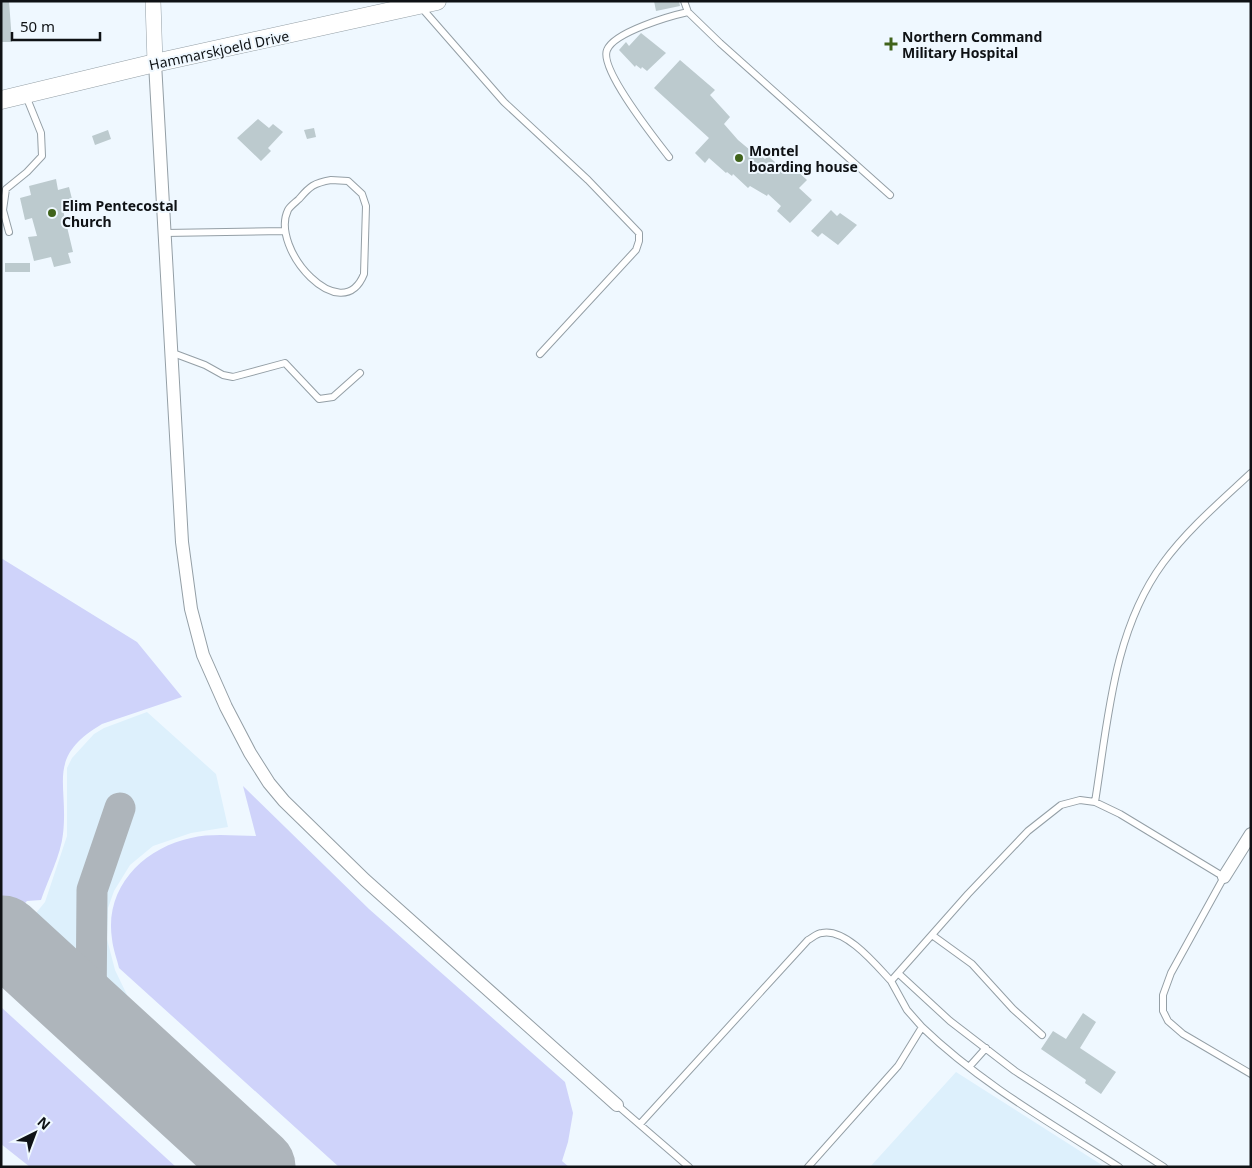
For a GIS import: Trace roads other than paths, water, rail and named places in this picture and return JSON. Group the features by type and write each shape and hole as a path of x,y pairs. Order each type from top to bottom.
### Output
{"main road":[{"name":"Hammarskjoeld Drive","path":"1,100 155,63 437,1"}],"street":[{"path":"153,1 182,542 190,609 203,655 226,707 250,753 284,801 365,880 618,1104"},
{"path":"1224,877 1251,834"}],"lane":[{"path":"684,1 688,12 720,43 890,195"},
{"path":"419,5 504,102 588,180 639,233 636,250 540,354"},
{"path":"669,157 630,105 610,70 606,56 607,49 614,41 642,26 669,16 688,12"},
{"path":"9,232 3,210 6,188 27,172 42,156 41,133 26,94"},
{"path":"331,180 348,181 362,194 366,206 364,274 360,284 350,292 332,292 320,286 290,251 284,231 288,210 315,183 331,180"},
{"path":"165,233 284,231"},
{"path":"173,353 205,365 223,376 233,377 285,364 319,399 333,397 360,373"},
{"path":"1095,802 1118,660 1148,586 1164,562 1199,522 1251,473"},
{"path":"891,981 975,887 1044,816 1061,805 1080,800 1095,802 1120,814 1224,877 1171,973 1163,995 1163,1011 1168,1022 1183,1034 1251,1074"},
{"path":"640,1124 808,940 822,932 836,934 856,946 891,981 907,1010 922,1027 969,1066 1036,1113 1119,1167"},
{"path":"932,935 972,964 1013,1009 1042,1035"},
{"path":"899,974 950,1020 1030,1081 1164,1167"},
{"path":"808,1167 898,1066 922,1027"},
{"path":"969,1066 986,1048"},
{"path":"618,1104 689,1167"}],"place":[{"name":"Northern Command Military Hospital","path":"891,44"},
{"name":"Montel boarding house","path":"739,158"},
{"name":"Elim Pentecostal Church","path":"52,213"}]}
